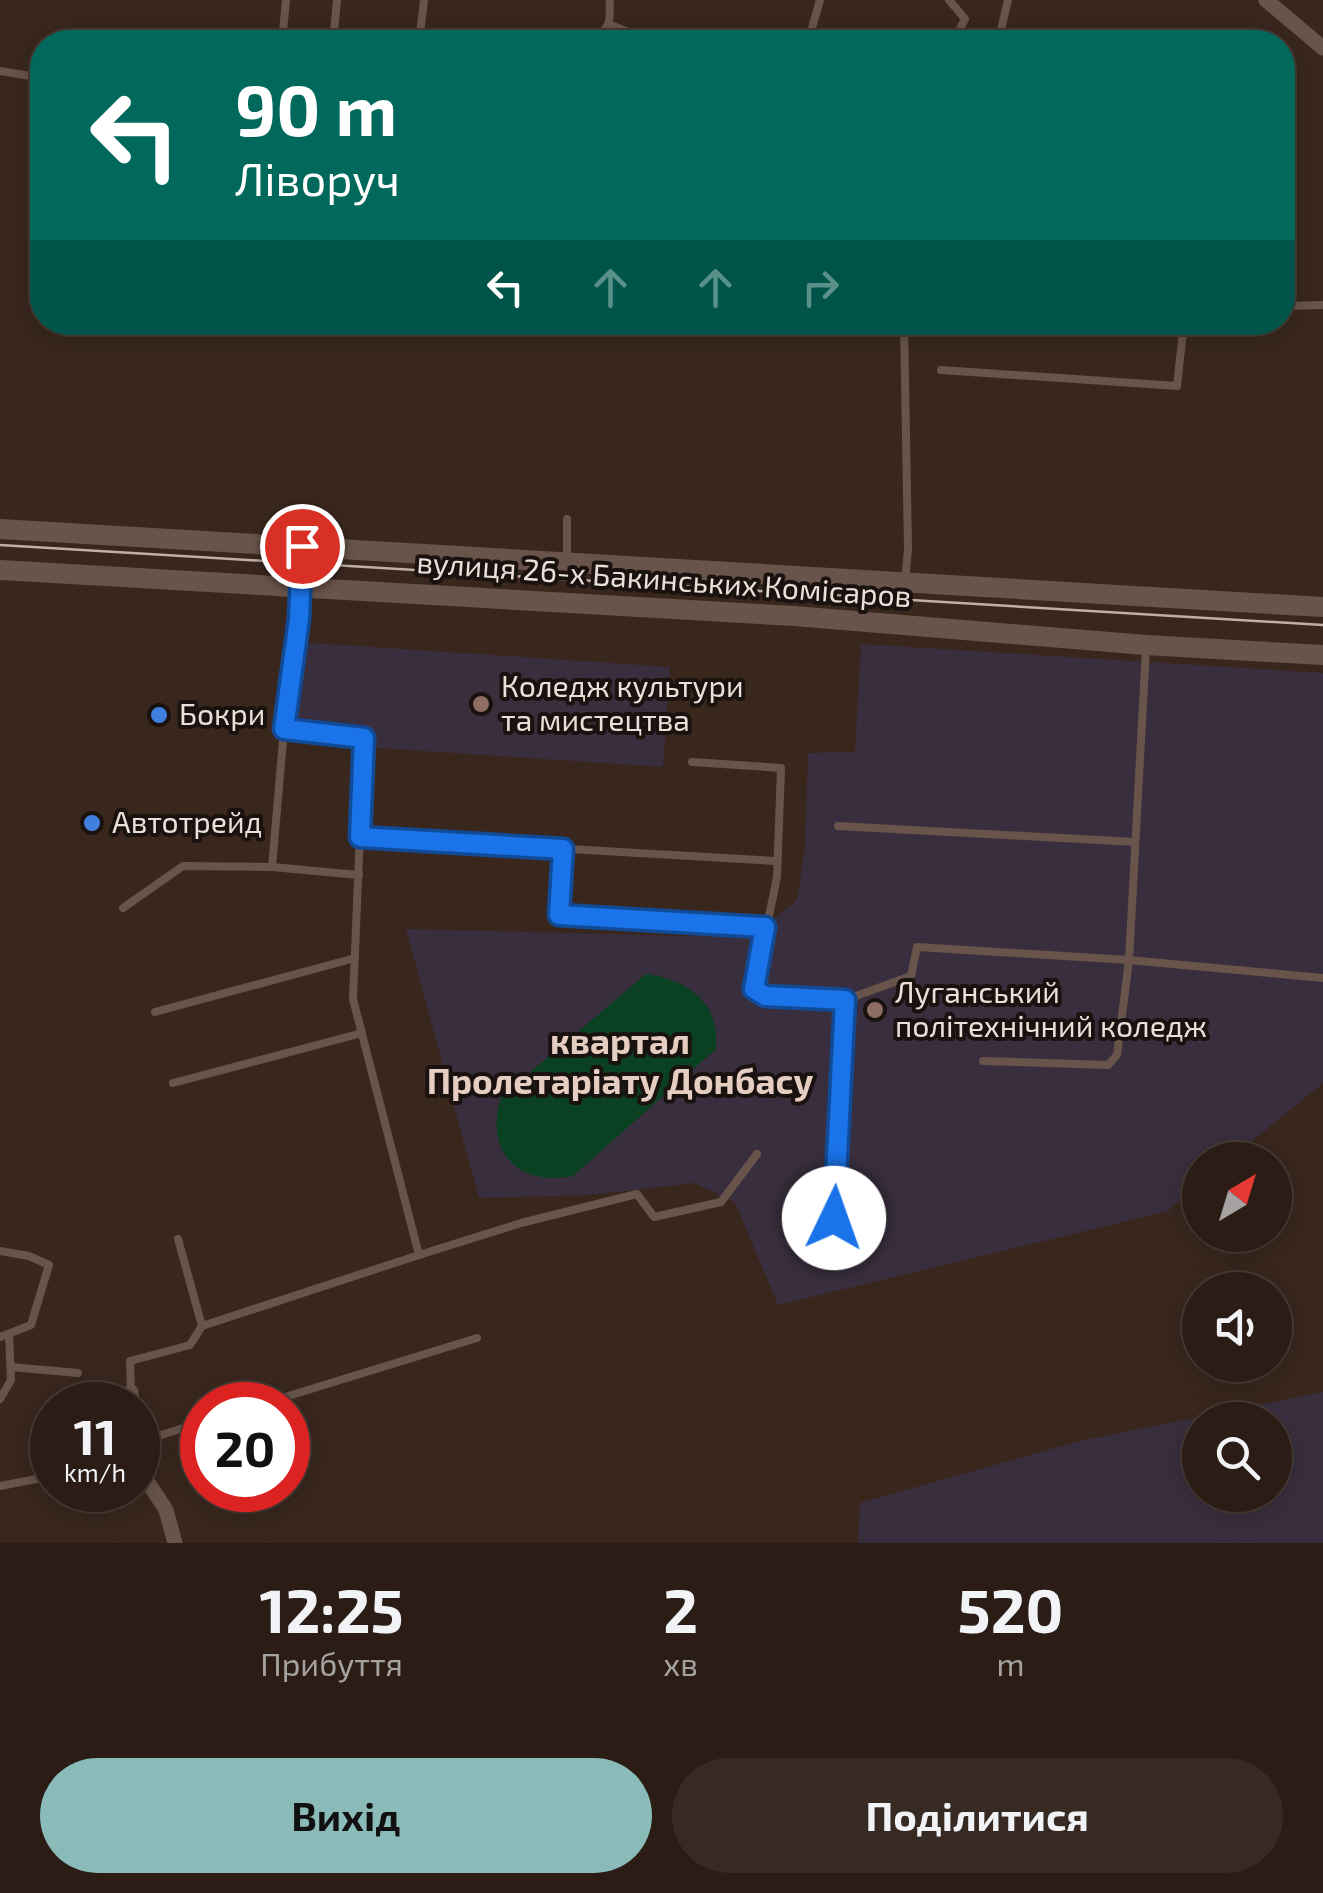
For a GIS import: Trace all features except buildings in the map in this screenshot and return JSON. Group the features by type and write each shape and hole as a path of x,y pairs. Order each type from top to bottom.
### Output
{"street":[{"path":"1266,0 1323,48"},
{"name":"вулиця 26-х Бакинських Комісаров","path":"0,529 1323,607"},
{"name":"вулиця 26-х Бакинських Комісаров","path":"0,570 794,616 1323,654"},
{"path":"160,1501 175,1543"}],"lane":[{"path":"283,30 286,0"},
{"path":"335,30 338,0"},
{"path":"420,30 424,0"},
{"path":"603,30 608,24 610,0"},
{"path":"811,30 820,0"},
{"path":"948,0 964,18 959,30"},
{"path":"1001,30 1008,0"},
{"path":"608,24 623,30"},
{"path":"0,71 30,76"},
{"path":"1295,306 1323,305"},
{"path":"904,335 908,549 905,581"},
{"path":"941,370 1177,386 1183,335"},
{"path":"566,562 567,519"},
{"path":"272,867 284,729 299,619 302,546"},
{"path":"983,1060 1108,1066 1118,1055 1129,960 1146,644"},
{"path":"284,729 364,738 354,998 419,1255"},
{"path":"692,762 780,768 777,861 754,989 765,996 845,1000 911,976 918,946 1323,978"},
{"path":"838,826 1135,842"},
{"path":"360,837 777,861"},
{"path":"563,849 559,915 765,927"},
{"path":"123,908 183,866 272,867 359,875"},
{"path":"154,1012 355,958"},
{"path":"834,1218 845,1000"},
{"path":"173,1083 362,1033"},
{"path":"131,1382 130,1361 190,1344 202,1326 521,1223 638,1194 654,1216 721,1202 756,1154"},
{"path":"178,1240 202,1326"},
{"path":"0,1250 49,1265 31,1326 5,1336 11,1380 0,1399"},
{"path":"310,1389 477,1338"},
{"path":"11,1368 78,1373"},
{"path":"0,1486 30,1480"}],"shaded area":[{"name":"Коледж культури та мистецтва","path":"298,642 670,667 663,767 292,742"},
{"name":"Луганський політехнічний коледж","path":"861,644 1323,673 1323,1083 1251,1142 1182,1142 1182,1199 1168,1211 778,1305 735,1202 694,1183 590,1195 479,1198 406,929 727,937 759,931 797,900 805,847 808,753 855,752"},
{"path":"1323,1392 1323,1543 858,1543 860,1503 1080,1441 1182,1420 1182,1512 1292,1512 1292,1402 1273,1402"}],"green space":[{"path":"646,974 675,982 698,996 713,1018 716,1049 573,1176 536,1176 522,1170 510,1161 497,1134 501,1097"}],"tram line":[{"path":"0,545 1323,625"}],"place":[{"name":"Коледж культури та мистецтва","path":"481,704"},
{"name":"Бокри","path":"159,715"},
{"name":"Автотрейд","path":"92,823"},
{"name":"Луганський політехнічний коледж","path":"875,1010"}],"district":[{"name":"квартал Пролетаріату Донбасу","path":"620,1062"}],"route":[{"path":"302,546 299,619 284,729 364,738 360,837 563,849 559,915 765,927 754,989 765,996 845,1000 834,1218"}]}
